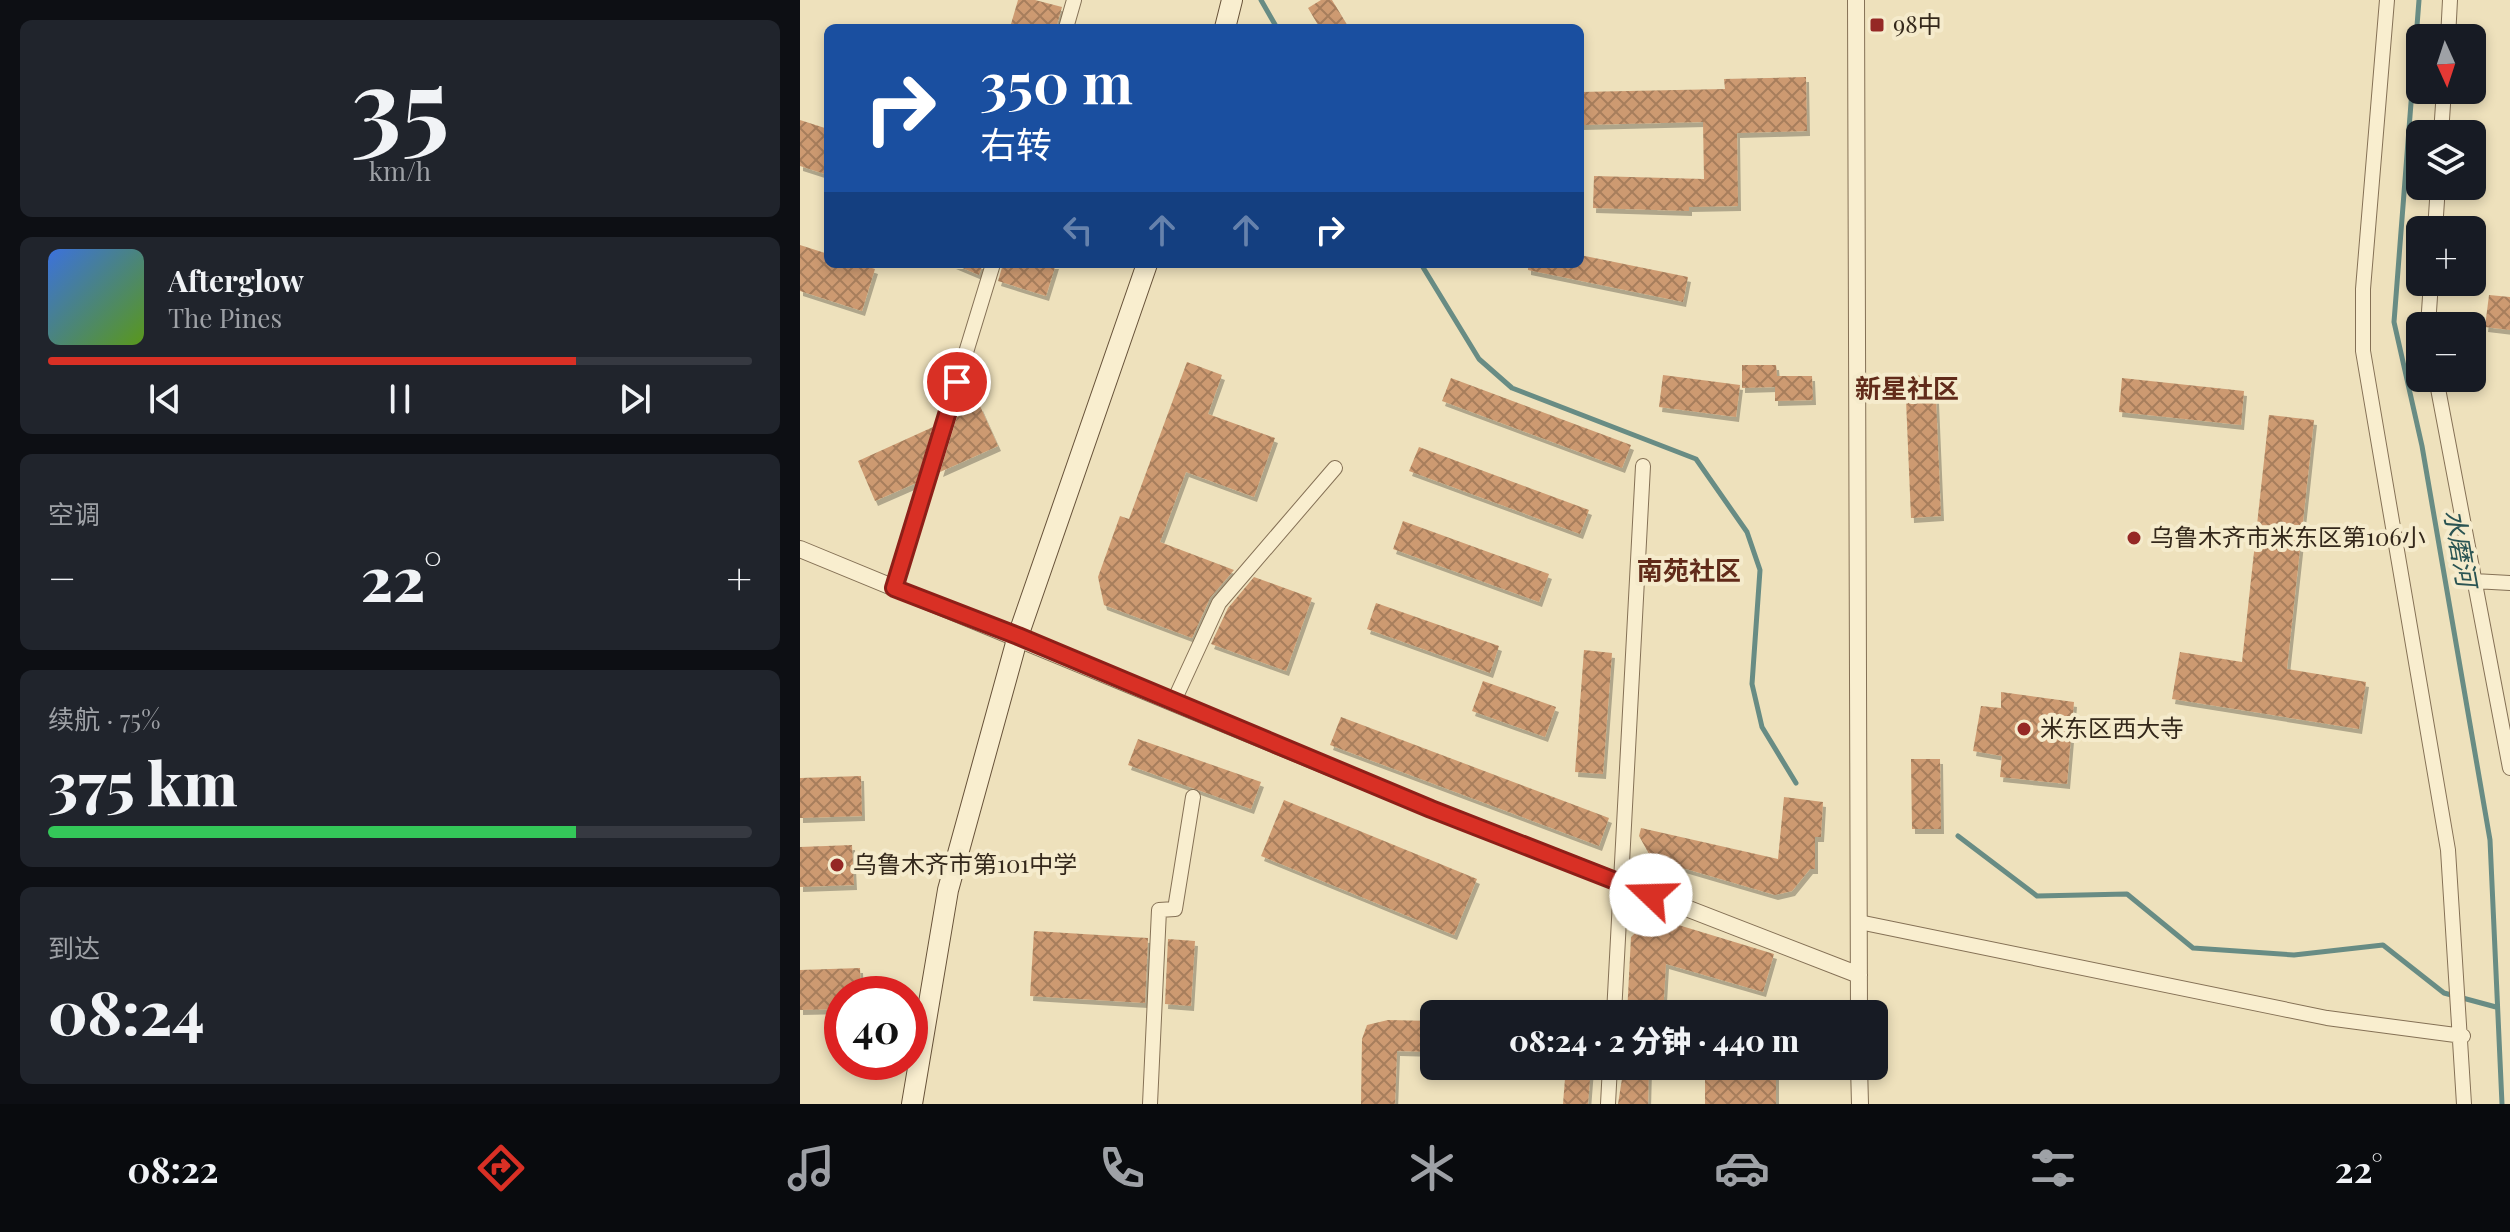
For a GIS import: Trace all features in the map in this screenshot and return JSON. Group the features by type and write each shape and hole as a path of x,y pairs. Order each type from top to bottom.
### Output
{"main road":[{"path":"1226,24 1232,0"},
{"path":"912,1104 948,890 1018,636 1146,268"}],"street":[{"path":"1067,24 1074,0"},
{"path":"1856,0 1859,1000"},
{"path":"2387,0 2363,289 2363,351 2448,850 2463,1036 2464,1104"},
{"path":"2449,24 2450,0"},
{"path":"894,588 992,268"},
{"path":"2439,392 2510,768"},
{"path":"1615,1000 1643,466"},
{"path":"1173,703 1219,603 1335,468"},
{"path":"800,549 1018,636 1173,703 1859,975"},
{"path":"2474,581 2510,583"},
{"path":"1150,1104 1159,910 1175,909 1193,797"},
{"path":"1859,922 2327,1018 2463,1036"},
{"path":"1608,1104 1609,1080"},
{"path":"1859,1080 1860,1104"}],"building":[{"path":"1018,0 1035,0 1062,7 1057,24 1011,24"},
{"path":"1321,0 1332,0 1347,24 1318,24 1308,8"},
{"path":"1806,77 1807,131 1737,133 1738,206 1689,207 1689,211 1593,208 1594,176 1704,179 1703,122 1584,125 1584,92 1725,89 1724,79"},
{"path":"800,120 824,128 824,174 800,166"},
{"path":"800,245 824,253 824,268 875,269 862,311 800,291"},
{"path":"1584,256 1688,277 1683,302 1528,270 1584,268"},
{"path":"962,268 982,268 979,275"},
{"path":"1002,268 1055,268 1046,296 998,281"},
{"path":"2489,295 2510,297 2510,330 2486,327"},
{"path":"1187,362 1222,375 1208,414 1275,438 1254,497 1186,472 1160,542 1234,570 1210,598 1192,638 1104,605 1098,577 1120,516 1129,519"},
{"path":"1742,365 1776,365 1777,376 1812,376 1813,400 1775,401 1775,387 1742,388"},
{"path":"1663,375 1740,385 1736,417 1659,407"},
{"path":"1935,375 1941,516 1911,518 1905,376"},
{"path":"1451,378 1631,445 1622,468 1442,401"},
{"path":"2122,378 2244,391 2241,425 2119,412"},
{"path":"980,406 998,446 940,472 957,417"},
{"path":"2269,415 2314,420 2287,669 2366,682 2359,729 2172,699 2180,652 2242,662"},
{"path":"933,427 916,483 875,501 858,461"},
{"path":"1419,447 1589,510 1580,534 1409,471"},
{"path":"1403,521 1549,574 1539,602 1393,549"},
{"path":"1254,577 1312,598 1286,671 1211,644 1228,608"},
{"path":"1376,603 1499,646 1490,673 1367,629"},
{"path":"1584,650 1612,653 1603,774 1575,772"},
{"path":"1483,681 1556,707 1545,737 1472,711"},
{"name":"米东区西大寺","path":"2001,692 2074,702 2067,784 2000,777 2002,756 1973,751 1981,706 2001,708"},
{"path":"1341,717 1609,818 1599,846 1330,745"},
{"path":"1138,739 1261,782 1251,809 1128,765"},
{"path":"1911,759 1940,759 1941,829 1912,829"},
{"path":"861,776 862,816 800,818 800,778"},
{"path":"1784,797 1823,802 1821,837 1815,837 1815,869 1810,869 1792,891 1775,895 1652,859 1639,836 1641,828 1778,859"},
{"path":"1284,800 1477,879 1454,935 1261,856"},
{"path":"852,845 854,885 800,887 800,847"},
{"path":"1652,917 1774,954 1763,992 1666,964 1664,1000 1628,1000 1631,937"},
{"path":"1034,931 1148,938 1145,1003 1030,996"},
{"path":"1168,939 1195,941 1191,1006 1165,1004"},
{"path":"860,968 860,976 824,976 824,1009 800,1010 800,970"},
{"path":"1388,1020 1420,1021 1420,1052 1397,1051 1395,1104 1361,1104 1362,1039 1367,1025"},
{"path":"1565,1080 1590,1080 1588,1104 1563,1104"},
{"path":"1622,1080 1649,1080 1648,1104 1618,1104"},
{"path":"1705,1080 1776,1080 1776,1104 1705,1104"}],"waterway":[{"path":"1261,0 1275,24"},
{"name":"水磨河","path":"2419,0 2394,322 2422,446 2490,840 2502,1104"},
{"path":"1423,268 1479,359 1512,388 1696,459 1747,532 1760,570 1752,684 1762,727 1796,783"},
{"path":"1958,836 2037,896 2127,894 2193,948 2294,955 2383,945 2444,993 2496,1007"}],"place":[{"name":"98中","path":"1877,25"},
{"name":"乌鲁木齐市米东区第106小","path":"2134,538"},
{"name":"米东区西大寺","path":"2024,729"},
{"name":"乌鲁木齐市第101中学","path":"837,865"}],"district":[{"name":"新星社区","path":"1907,389"},
{"name":"南苑社区","path":"1689,571"}],"route":[{"path":"957,382 894,588 1018,636 1431,809 1651,895"}]}
